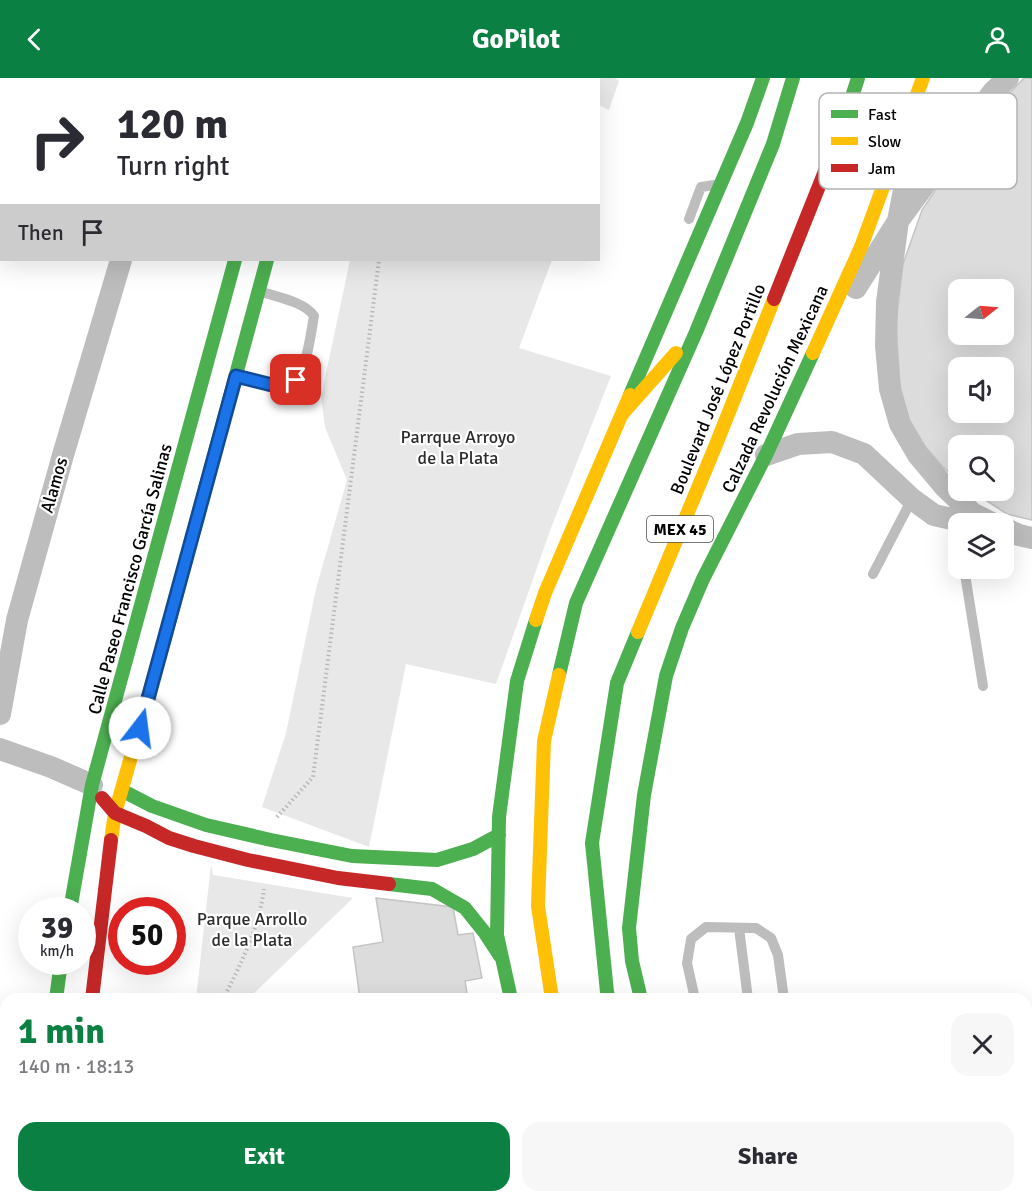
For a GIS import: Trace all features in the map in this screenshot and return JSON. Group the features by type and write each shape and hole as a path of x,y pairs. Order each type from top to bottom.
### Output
{"main road":[{"path":"510,993 497,935 499,817 517,681 546,593 747,123 763,78"},
{"path":"551,993 538,906 544,741 576,603 696,332 773,144 793,78"},
{"name":"Boulevard José López Portillo","path":"853,93 858,78"},
{"name":"Calzada Revolución Mexicana","path":"918,93 924,78"},
{"name":"Boulevard José López Portillo","path":"607,993 592,843 617,683 819,187"},
{"name":"Calzada Revolución Mexicana","path":"640,993 632,961 629,928 644,795 666,676 682,628 703,579 766,455 825,330 861,247 883,189"},
{"name":"Calle Paseo Francisco García Salinas","path":"72,897 92,785 235,261"},
{"path":"93,993 115,813 267,261"},
{"path":"622,414 696,332"},
{"path":"92,785 121,790 152,806 206,825 352,856 437,860 472,849 499,835"},
{"path":"92,785 115,813 169,838 248,860 338,878 432,889 465,908 501,958"},
{"path":"248,860 254,836"},
{"path":"56,993 59,975"}],"street":[{"path":"921,93 924,78"},
{"path":"992,93 1008,78"},
{"path":"904,189 887,302 886,346 890,389 900,424 918,455 944,486 957,513"},
{"path":"825,330 922,189"},
{"name":"Alamos","path":"0,714 8,618 63,455 121,261"},
{"path":"766,455 798,444 832,442 864,454 912,500 934,515 948,519"},
{"path":"1014,533 1032,538"},
{"path":"0,749 51,767 92,785"}],"lane":[{"path":"685,230 701,187 721,184"},
{"path":"673,263 679,281"},
{"path":"236,376 280,387 289,384 296,380 308,350 314,316 310,310 259,291"},
{"path":"873,574 912,500"},
{"path":"966,579 983,686"},
{"path":"694,993 687,963 691,939 706,927 756,928 771,938 778,955 783,993"},
{"path":"740,928 747,993"}],"path":[{"path":"271,840 273,821 313,777 379,261"},
{"path":"226,993 246,954 262,906 267,864"}],"green space":[{"path":"600,78 615,78 619,81 609,110 600,106"},
{"name":"Parrque Arroyo de la Plata","path":"350,261 552,261 519,348 611,376 551,528 496,684 406,664 369,847 262,807 286,733 316,589 347,480 325,427 321,397"},
{"name":"Parque Arrollo de la Plata","path":"211,865 213,875 353,898 254,993 197,993"}],"building":[{"path":"1024,78 1032,78 1032,520 1014,516 1014,513 1005,513 987,501 1014,501 1014,435 948,435 948,472 924,445 907,419 900,387 896,323 903,264 922,210 936,189 1017,189 1017,93 1010,93"},
{"path":"376,898 453,907 458,935 473,933 482,978 465,981 467,993 359,993 353,947 383,942"}],"traffic: fast":[{"path":"630,395 747,123 763,78"},
{"path":"559,675 576,603 696,332 773,144 793,78"},
{"path":"853,93 858,78"},
{"path":"72,897 92,785 235,261"},
{"path":"164,641 267,261"},
{"path":"640,993 632,961 629,928 644,795 666,676 682,628 703,579 766,455 813,353"},
{"path":"510,993 497,935 499,817 517,681 536,620"},
{"path":"607,993 592,843 617,683 638,632"},
{"path":"123,791 152,806 206,825 352,856 437,860 473,849 499,835"},
{"path":"389,884 432,889 465,908 500,956"},
{"path":"57,993 59,975"}],"traffic: slow":[{"path":"917,93 923,78"},
{"path":"813,353 861,247 882,189"},
{"path":"638,632 774,299"},
{"path":"622,414 676,353"},
{"path":"536,620 545,593 630,395"},
{"path":"111,840 115,813 164,641"},
{"path":"551,993 538,906 544,741 559,675"}],"traffic: jam":[{"path":"774,299 819,186"},
{"path":"102,798 115,813 169,838 194,846 248,860 338,878 389,884"},
{"path":"93,993 111,840"}],"route":[{"path":"140,728 236,376 280,387 296,380"}]}
